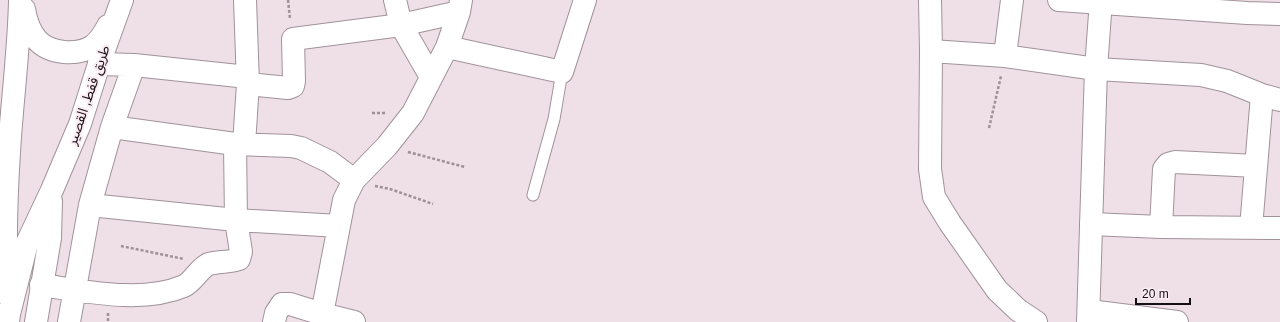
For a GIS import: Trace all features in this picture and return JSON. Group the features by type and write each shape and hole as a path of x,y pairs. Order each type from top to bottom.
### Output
{"street":[{"path":"21,0 26,23 37,40 54,51 74,53 92,46 105,32 121,4"},
{"name":"طريق قفط, القصير","path":"6,310 4,151 19,36 21,0"},
{"path":"41,285 114,294 148,295 185,286 208,264 230,262 238,258 241,252 236,220 239,144 248,81 245,0"},
{"path":"395,0 401,25 431,77"},
{"path":"447,47 562,72 585,0"},
{"path":"930,0 930,169 934,197 950,224 998,290 1018,310 1036,322"},
{"path":"1005,56 1012,0"},
{"path":"1059,0 1248,7 1280,14"},
{"path":"1101,1 1096,69 1089,316 1177,322"},
{"name":"طريق قفط, القصير","path":"6,310 27,243 52,190 80,124 99,64 121,4"},
{"path":"99,64 134,65 288,88 293,86 294,80 293,39 401,25 460,6"},
{"path":"322,314 344,200 354,180 387,146 413,113 447,47 460,6"},
{"path":"931,51 1005,56 1096,69 1201,75 1227,81 1271,97 1256,166 1252,228"},
{"path":"69,322 90,205 112,127 134,65"},
{"path":"112,127 239,144 291,146 301,148 330,162 354,180"},
{"path":"1161,227 1164,169 1168,164 1175,162 1256,166"},
{"name":"طريق قفط, القصير","path":"36,322 50,238 52,190"},
{"path":"90,205 236,220 338,226"},
{"path":"1092,224 1161,227 1280,228"},
{"path":"274,322 276,313 282,304 290,304 354,322"}],"lane":[{"path":"533,195 554,119 562,72"}],"path":[{"path":"989,128 1005,56"},
{"path":"387,146 465,167"},
{"path":"354,180 390,189 433,204"},
{"path":"121,246 208,264"}]}
